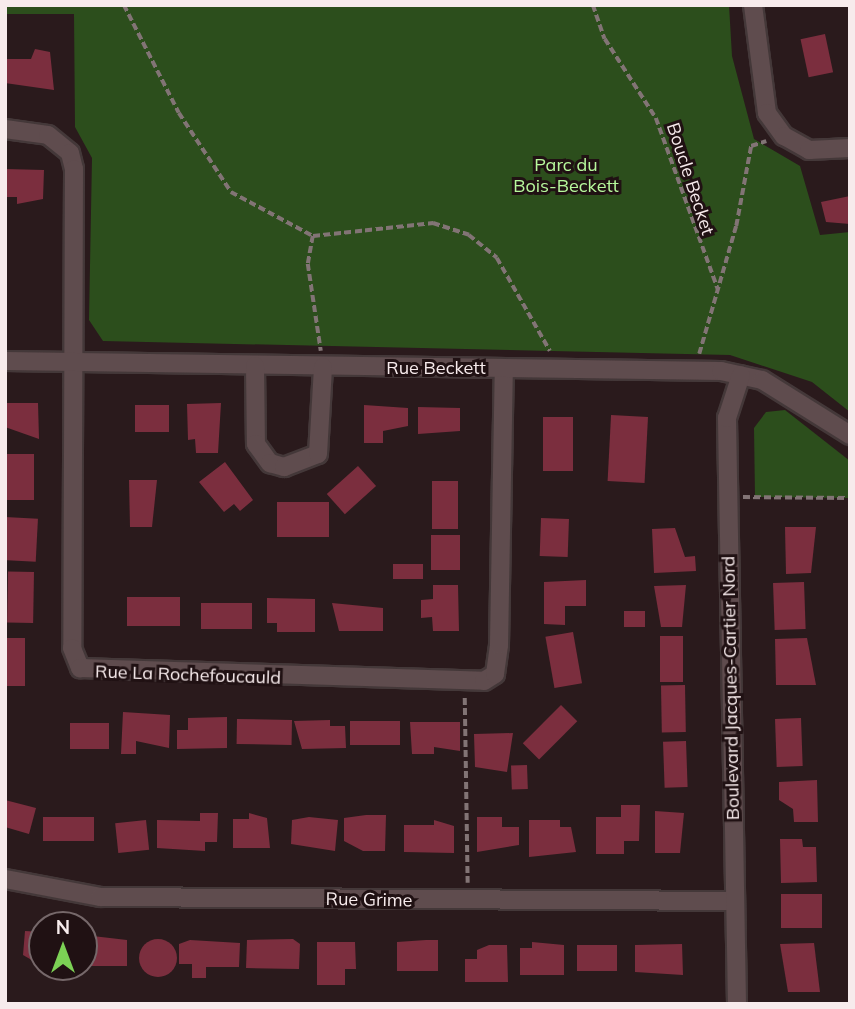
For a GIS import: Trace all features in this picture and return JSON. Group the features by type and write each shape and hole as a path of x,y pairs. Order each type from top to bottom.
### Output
{"street":[{"path":"753,5 758,73 767,113 784,136 809,150 850,148"},
{"name":"Rue La Rochefoucauld","path":"5,129 48,135 70,153 75,361 72,648 80,668 464,682 495,674 499,645 504,368"},
{"name":"Rue Beckett","path":"5,361 701,370 741,375 808,404 850,435"},
{"path":"255,366 256,444 270,463 284,467 318,454 323,367"},
{"name":"Boulevard Jacques-Cartier Nord","path":"737,1004 728,497 729,401 741,375"},
{"name":"Rue Grime","path":"5,879 100,897 734,901"}],"path":[{"path":"124,5 179,113 232,192 313,236 433,223 469,235 497,258 544,330"},
{"name":"Boucle Becket","path":"593,5 605,39 656,118 718,289"},
{"path":"701,370 698,350 718,289 751,146 784,136"},
{"path":"313,236 308,264 323,367"},
{"path":"728,497 850,498"},
{"path":"464,682 468,901"}],"green space":[{"name":"Parc du Bois-Beckett","path":"5,5 729,5 732,56 754,139 800,166 820,235 850,232 850,412 812,382 730,355 103,341 89,320 92,158 75,127 74,14 5,14"},
{"path":"785,410 850,461 850,498 755,497 754,428 766,412"}],"building":[{"path":"825,34 833,72 809,77 801,39"},
{"path":"35,49 50,52 54,90 5,83 5,59 31,59"},
{"path":"5,169 44,170 43,199 17,204 17,197 5,197"},
{"path":"850,196 850,224 826,222 821,202"},
{"path":"5,403 38,403 39,439 5,427"},
{"path":"221,403 218,453 196,453 195,439 188,440 187,404"},
{"path":"135,405 169,405 169,432 135,432"},
{"path":"364,405 408,408 408,426 383,431 383,443 364,443"},
{"path":"418,407 460,408 460,431 418,434"},
{"path":"611,415 648,417 645,483 608,481"},
{"path":"543,417 573,417 573,471 543,471"},
{"path":"6,454 34,454 34,500 6,500"},
{"path":"225,462 253,500 240,511 234,504 224,512 199,482"},
{"path":"358,466 376,486 345,514 327,494"},
{"path":"129,480 157,480 152,527 130,527"},
{"path":"432,481 458,481 458,529 432,529"},
{"path":"277,502 329,502 329,537 277,537"},
{"path":"5,517 38,519 36,562 5,560"},
{"path":"541,518 569,519 568,557 540,556"},
{"path":"785,527 816,527 811,573 786,574"},
{"path":"675,528 685,557 695,556 696,571 654,573 652,529"},
{"path":"431,535 460,535 460,570 431,570"},
{"path":"393,564 423,564 423,579 393,579"},
{"path":"8,572 34,572 33,623 7,623"},
{"path":"586,580 586,606 565,606 565,625 544,624 544,582"},
{"path":"804,582 806,629 775,630 773,583"},
{"path":"433,585 458,585 459,631 433,631 432,617 421,618 421,600 433,599"},
{"path":"686,585 682,627 661,627 654,586"},
{"path":"127,597 180,597 180,626 127,626"},
{"path":"267,598 315,599 315,632 277,632 277,623 267,623"},
{"path":"201,603 252,603 252,629 201,629"},
{"path":"332,603 383,608 383,631 339,631"},
{"path":"624,611 645,611 645,627 624,627"},
{"path":"573,632 582,683 554,688 545,637"},
{"path":"660,636 683,636 683,682 660,682"},
{"path":"5,638 25,638 25,686 5,686"},
{"path":"807,638 816,685 776,685 775,639"},
{"path":"661,685 685,685 686,732 662,732"},
{"path":"561,705 577,721 539,759 523,743"},
{"path":"123,712 170,715 169,748 136,741 136,754 121,754"},
{"path":"227,717 227,748 177,749 177,730 188,730 188,718"},
{"path":"801,718 803,766 777,767 775,719"},
{"path":"237,719 292,720 292,745 237,744"},
{"path":"330,720 330,726 345,726 346,748 302,749 294,721"},
{"path":"350,721 400,721 400,745 350,745"},
{"path":"410,722 460,722 460,751 434,747 434,754 412,754"},
{"path":"70,723 109,723 109,749 70,749"},
{"path":"513,733 507,772 475,767 474,734"},
{"path":"686,741 688,787 665,788 663,742"},
{"path":"527,765 528,789 512,790 511,766"},
{"path":"817,780 818,822 794,822 793,809 779,800 779,782"},
{"path":"5,800 36,808 29,834 5,827"},
{"path":"621,805 640,805 639,841 624,841 624,854 596,854 596,817 621,817"},
{"path":"655,811 684,813 680,853 655,853"},
{"path":"200,813 218,813 217,842 205,842 205,851 157,848 157,820 200,821"},
{"path":"249,813 267,818 270,848 233,848 233,819 249,819"},
{"path":"386,815 385,851 363,851 344,841 344,818"},
{"path":"43,817 94,817 94,841 43,841"},
{"path":"309,817 338,820 335,851 291,844 292,820"},
{"path":"477,817 502,817 502,827 519,827 519,845 477,852"},
{"path":"146,820 149,850 118,853 115,823"},
{"path":"434,820 454,826 454,853 404,852 404,825 434,825"},
{"path":"529,820 560,820 560,827 571,827 576,852 529,857"},
{"path":"780,839 802,839 803,847 816,847 817,882 781,883"},
{"path":"781,894 822,894 822,928 781,928"},
{"path":"25,931 28,931 28,958 23,955"},
{"path":"98,937 127,940 127,966 98,966"},
{"path":"158,939 171,945 177,958 171,971 158,977 145,971 139,958 145,945"},
{"path":"293,939 300,944 299,969 246,968 247,940"},
{"path":"190,940 240,943 239,967 206,967 206,978 192,978 192,964 179,964 179,944"},
{"path":"438,940 438,971 397,971 397,942"},
{"path":"317,942 355,942 356,969 345,969 345,985 317,985"},
{"path":"532,942 564,945 564,975 520,975 520,948 532,948"},
{"path":"814,943 820,992 788,992 780,944"},
{"path":"682,944 683,975 635,972 635,945"},
{"path":"489,945 507,945 508,982 465,982 465,959 477,959 477,950"},
{"path":"577,945 617,945 617,971 577,971"}]}
